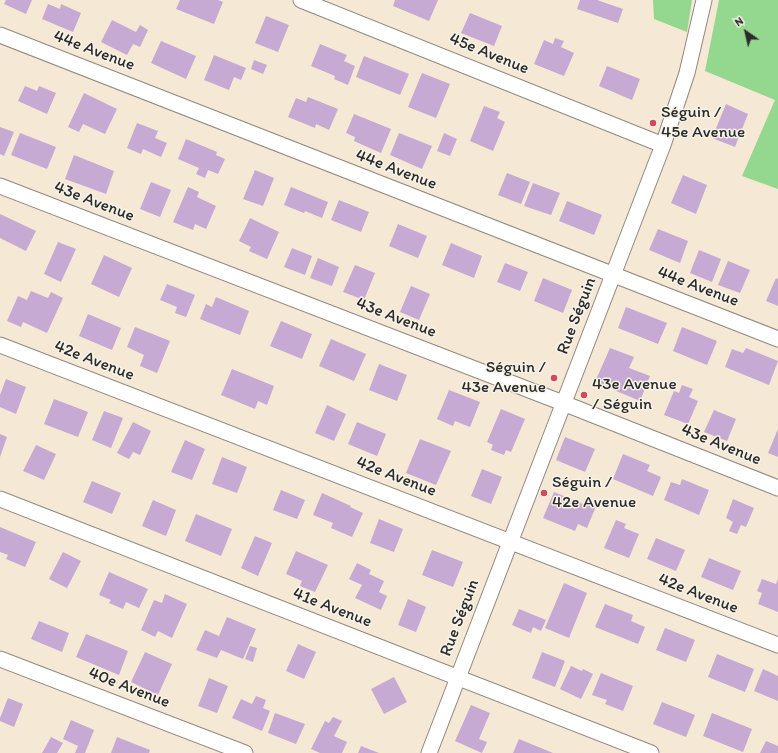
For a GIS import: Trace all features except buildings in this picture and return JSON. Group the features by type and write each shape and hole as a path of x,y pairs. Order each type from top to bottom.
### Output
{"street":[{"name":"45e Avenue","path":"301,0 663,145"},
{"name":"Rue Séguin","path":"429,753 663,145 687,73 704,0"},
{"name":"44e Avenue","path":"0,35 778,339"},
{"name":"43e Avenue","path":"0,186 563,403 778,488"},
{"name":"42e Avenue","path":"0,345 778,645"},
{"name":"41e Avenue","path":"0,499 651,753"},
{"name":"40e Avenue","path":"0,659 245,753"}],"green space":[{"path":"653,0 692,0 687,32 654,19"},
{"path":"719,0 778,0 778,189 742,176 775,100 705,71"}],"place":[{"name":"Séguin / 45e Avenue","path":"653,123"},
{"name":"Séguin / 43e Avenue","path":"554,378"},
{"name":"43e Avenue / Séguin","path":"584,395"},
{"name":"Séguin / 42e Avenue","path":"544,493"}]}
